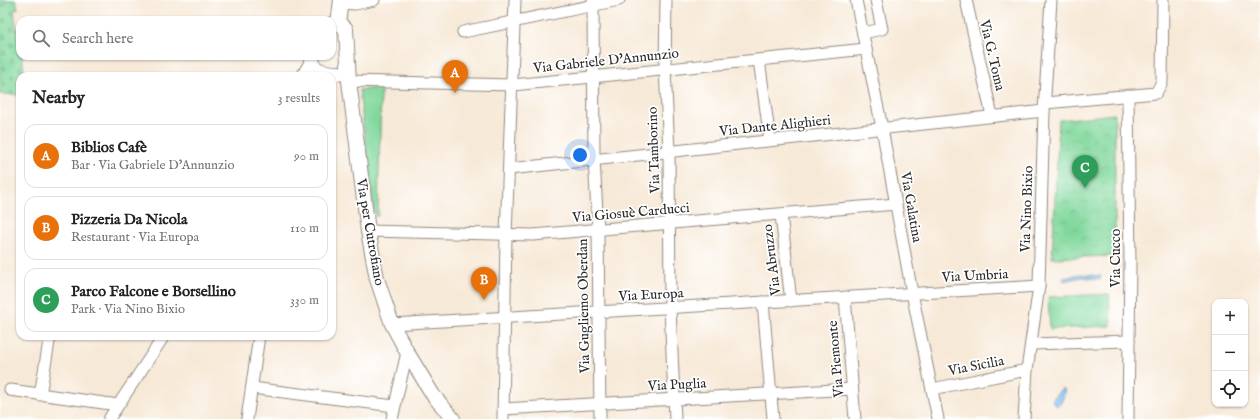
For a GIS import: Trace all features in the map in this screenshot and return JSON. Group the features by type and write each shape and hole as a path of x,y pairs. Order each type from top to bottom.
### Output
{"main road":[{"path":"336,21 342,1"},
{"name":"Via per Cutrofiano","path":"336,24 346,29 348,78 368,231 377,279 392,324 407,352 433,395 453,419"},
{"path":"313,60 315,67 325,72"},
{"path":"336,75 348,78"}],"street":[{"path":"342,1 355,4 374,0"},
{"path":"503,414 506,235 513,85 513,23 515,0"},
{"path":"463,32 513,23 593,2 618,0"},
{"name":"Via Tamborino","path":"666,0 665,69 669,152 670,308 675,419"},
{"name":"Via Galatina","path":"856,0 882,128 912,294 938,419"},
{"path":"863,33 882,29 876,0"},
{"name":"Via G. Toma","path":"966,0 992,116"},
{"name":"Via Nino Bixio","path":"1024,419 1026,370 1039,286 1044,107 1051,0"},
{"name":"Via Dante Alighieri","path":"509,169 992,116 1044,107 1156,93 1162,82 1163,0"},
{"name":"Via Gugliemo Oberdan","path":"593,2 594,160 598,230 600,419"},
{"name":"Via Gabriele D'Annunzio","path":"348,78 513,85 594,78 665,69 866,49"},
{"path":"304,72 312,60"},
{"path":"759,60 770,140"},
{"name":"Via Cucco","path":"1128,96 1128,419"},
{"name":"Via Giosuè Carducci","path":"368,231 506,235 598,230 896,204"},
{"name":"Via Abruzzo","path":"781,215 791,301"},
{"name":"Via Umbria","path":"912,294 1039,286"},
{"name":"Via Europa","path":"392,324 912,294"},
{"name":"Via Piemonte","path":"845,297 855,419"},
{"path":"763,302 773,419"},
{"path":"40,394 49,340"},
{"path":"109,419 161,340"},
{"path":"247,419 258,340"},
{"path":"1031,344 1129,341"},
{"path":"392,419 407,352"},
{"name":"Via Sicilia","path":"932,389 1026,370"},
{"path":"252,388 394,406"},
{"name":"Via Puglia","path":"503,414 599,403 852,389"},
{"path":"10,390 118,405"}],"green space":[{"path":"0,0 16,0 18,9 14,10 16,25 16,60 23,60 24,72 16,72 16,95 0,94"},
{"path":"381,88 378,216 375,216 359,90"},
{"path":"1115,114 1115,256 1052,258 1059,120"},
{"path":"1109,294 1111,326 1050,329 1048,297"}],"water":[{"path":"1081,274 1101,276 1100,280 1083,277 1064,281 1063,278"},
{"path":"1062,388 1064,389 1065,393 1061,403 1055,406 1052,400"}],"place":[{"name":"Biblios Cafè","path":"455,93"},
{"name":"Parco Falcone e Borsellino","path":"1085,188"},
{"name":"Pizzeria Da Nicola","path":"484,300"}]}
